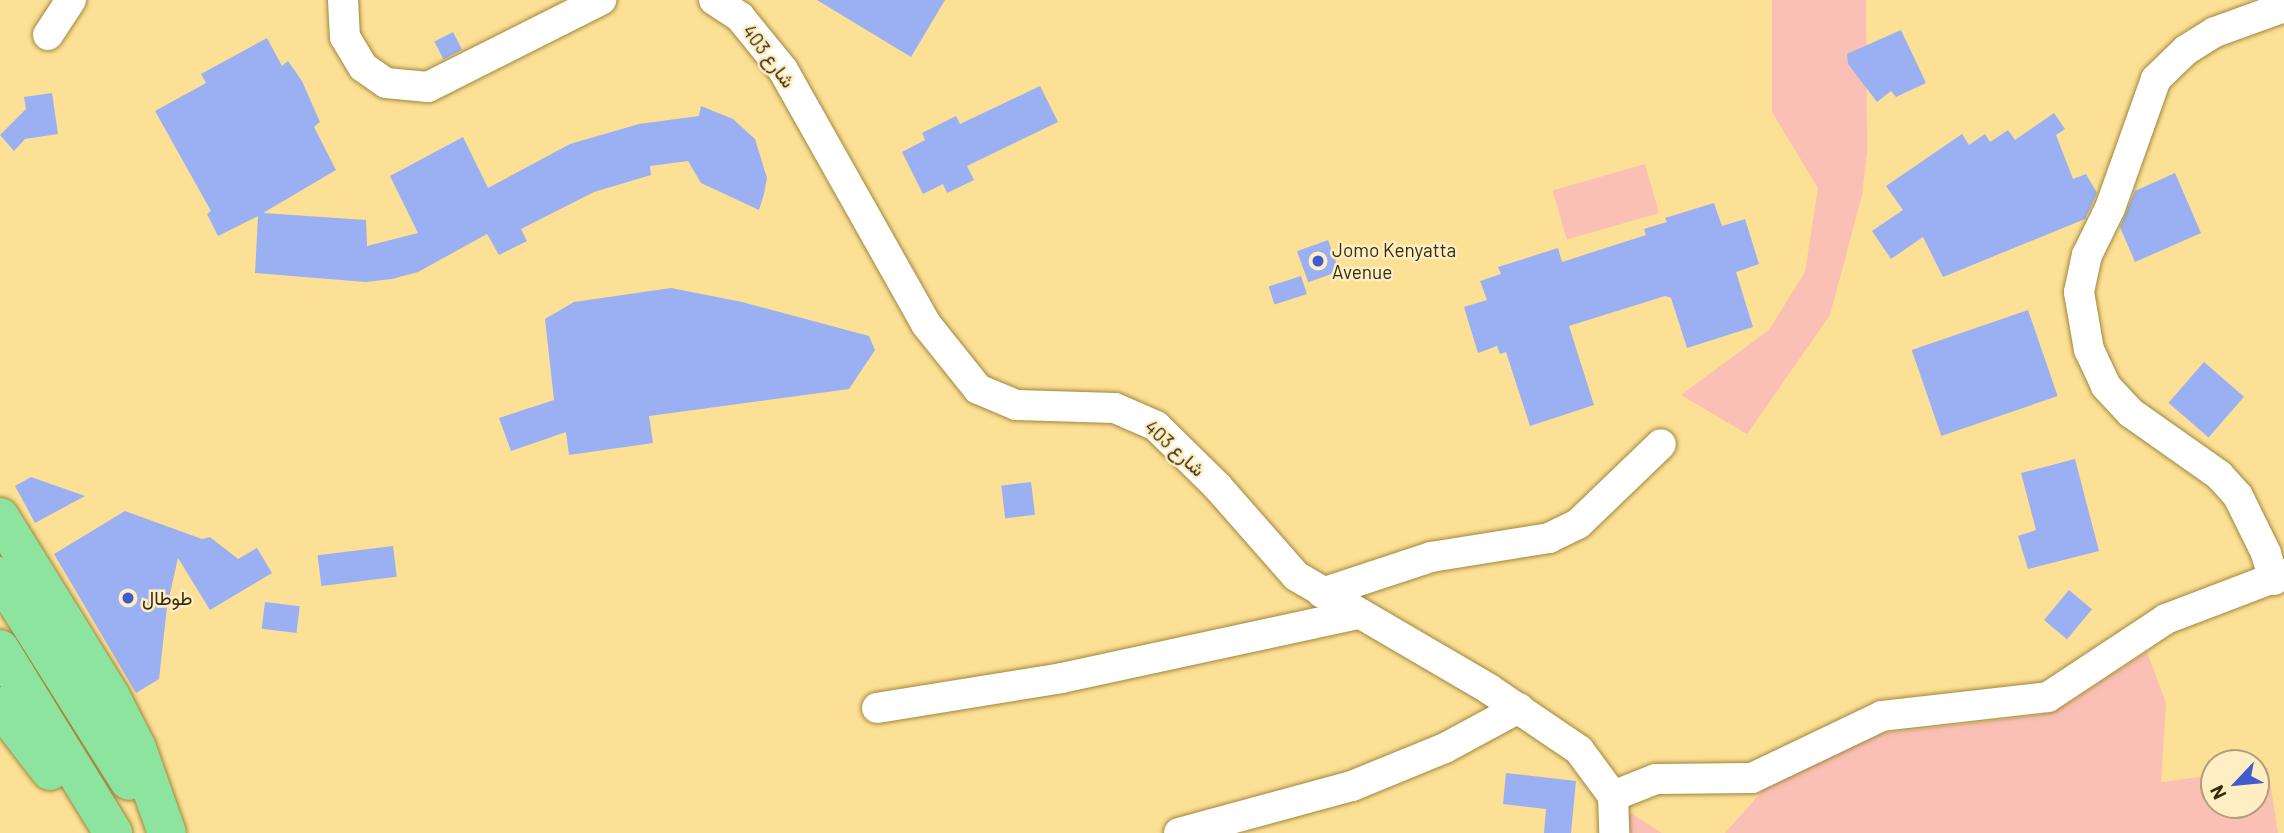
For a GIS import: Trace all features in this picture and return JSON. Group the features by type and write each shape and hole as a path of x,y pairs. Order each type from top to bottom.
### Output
{"highway":[{"path":"0,517 111,697 136,748 167,833"},
{"path":"0,576 161,833"},
{"path":"0,649 113,833"},
{"path":"0,706 103,833"}],"street":[{"path":"48,35 71,0"},
{"path":"343,0 345,37 363,66 386,83 428,87 601,0"},
{"name":"شارع 403","path":"714,0 740,17 783,70 926,324 978,388 1016,405 1115,408 1156,426 1217,486 1296,576 1519,708 1579,750 1613,796"},
{"path":"1614,833 1613,796 1656,779 1752,778 1882,716 2048,698 2165,620 2279,577 2238,496 2218,475 2116,401 2089,350 2079,292 2087,254 2110,208 2156,79 2186,50 2215,32 2284,7"},
{"path":"1322,593 1431,557 1549,538 1578,524 1661,444"},
{"path":"877,708 1062,678 1359,614"},
{"path":"1179,833 1375,778 1445,748 1519,708"}],"shaded area":[{"path":"1772,0 1866,0 1867,153 1862,195 1830,315 1747,434 1681,395 1769,330 1805,272 1818,188 1772,112"},
{"path":"1645,164 1659,213 1567,239 1553,190"},
{"path":"2147,652 2166,703 2161,782 2200,777 2200,819 2270,819 2270,781 2278,833 1725,833 1766,787 1878,734 2040,715 2067,704"},
{"path":"1621,807 1662,833 1622,833"}],"building":[{"path":"817,0 945,0 911,57"},
{"path":"1901,30 1926,83 1896,97 1891,91 1877,102 1848,64 1847,54"},
{"path":"453,32 462,50 443,59 434,42"},
{"path":"267,38 282,66 288,61 302,81 320,122 314,127 336,170 263,213 366,220 367,246 418,233 390,176 463,137 488,188 570,144 639,124 699,116 701,106 733,119 755,139 767,178 759,210 701,183 688,161 650,166 651,175 594,192 521,229 527,241 499,255 487,234 418,272 392,279 366,282 255,273 258,216 218,236 207,214 211,211 155,111 206,83 201,74"},
{"path":"1040,86 1058,122 967,166 974,180 947,193 943,184 923,194 902,152 925,140 922,133 956,116 960,124"},
{"path":"52,93 58,134 25,139 14,151 0,135 26,109 24,97"},
{"path":"2054,113 2065,129 2056,135 2073,179 2086,174 2097,193 2085,219 1943,277 1923,237 1891,259 1872,231 1903,210 1886,186 1962,134 1969,145 1985,134 1990,142 2008,130 2015,140"},
{"path":"2175,173 2201,233 2135,262 2120,227 2135,191"},
{"path":"1714,203 1722,226 1745,219 1759,264 1736,272 1753,327 1687,348 1671,298 1665,296 1569,326 1594,405 1530,426 1506,352 1500,354 1497,346 1478,353 1464,307 1487,300 1480,281 1501,274 1498,267 1558,248 1562,262 1646,235 1644,229 1667,222 1665,218"},
{"name":"Jomo Kenyatta Avenue","path":"1328,240 1339,271 1308,282 1297,251"},
{"path":"1301,276 1307,294 1275,305 1269,287"},
{"path":"671,288 742,302 869,336 875,350 849,389 649,416 653,443 569,455 566,432 511,451 499,418 554,400 545,319 574,302"},
{"path":"2028,310 2058,396 1941,436 1912,350"},
{"path":"2204,362 2244,397 2209,438 2169,403"},
{"path":"2075,459 2099,551 2028,569 2018,536 2036,530 2021,473"},
{"path":"31,477 85,496 35,523 15,486"},
{"path":"1031,482 1035,515 1005,518 1001,486"},
{"path":"125,511 202,539 210,537 238,559 257,548 272,573 210,610 178,558 167,607 159,679 136,693 54,554"},
{"path":"393,546 397,577 321,586 318,555"},
{"path":"2069,590 2092,609 2067,639 2044,620"},
{"path":"265,602 300,606 296,633 262,629"},
{"path":"1506,773 1576,781 1571,833 1544,833 1546,809 1503,804"}],"place":[{"name":"Jomo Kenyatta Avenue","path":"1318,261"},
{"name":"طوطال","path":"128,598"}]}
